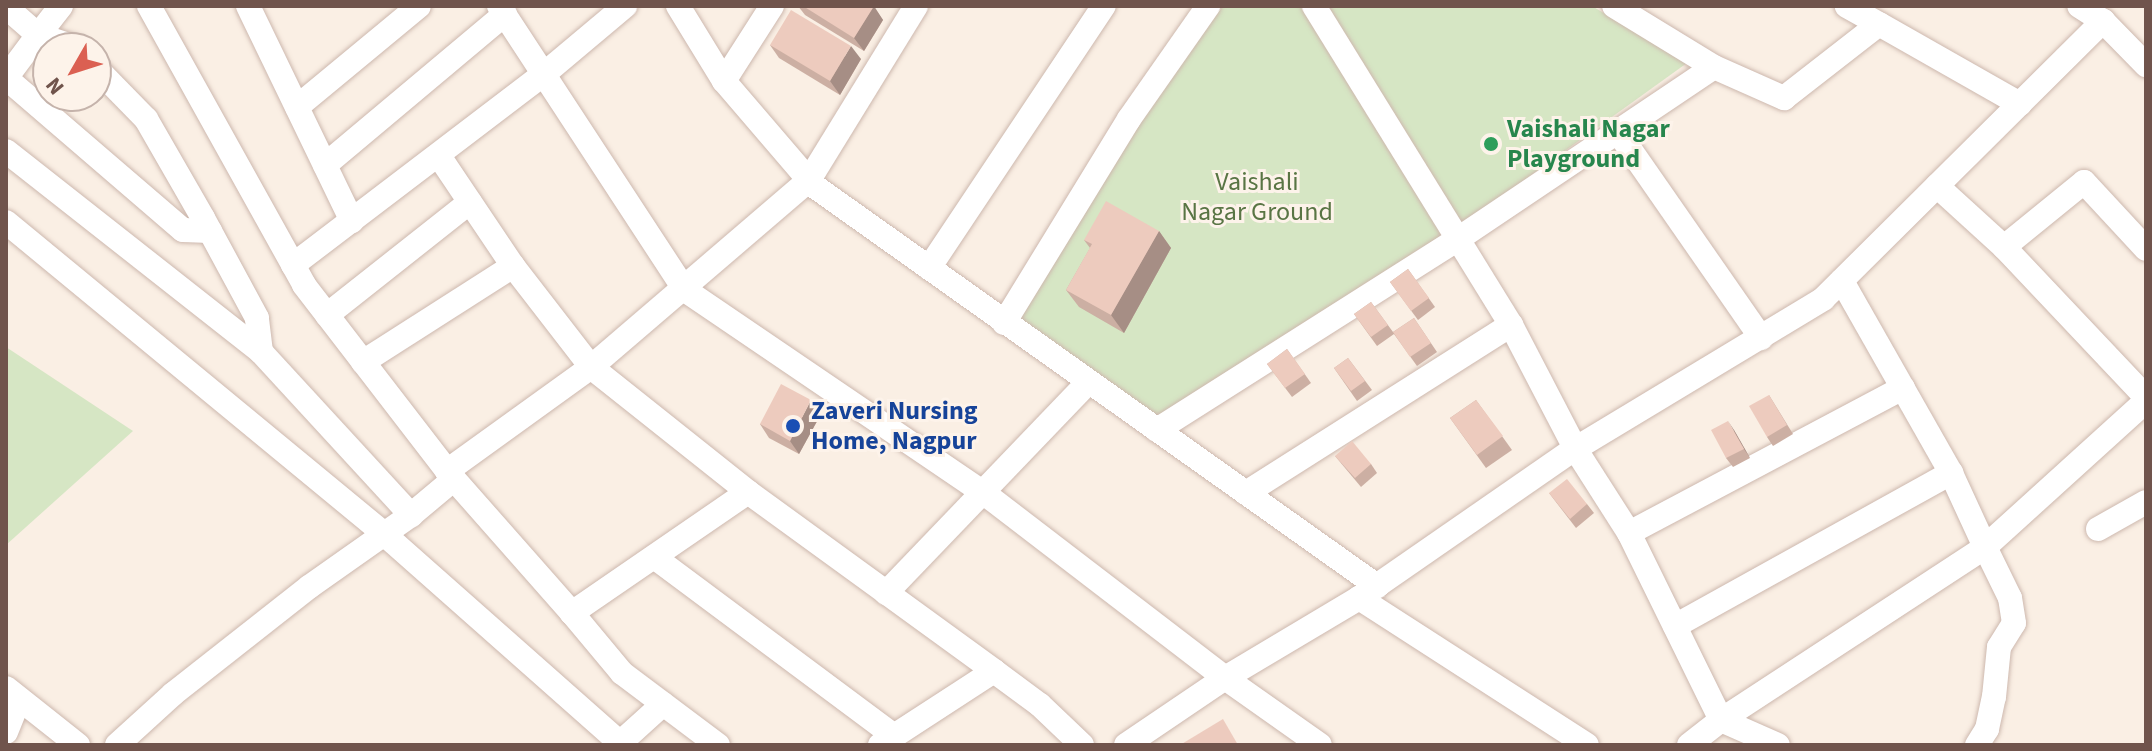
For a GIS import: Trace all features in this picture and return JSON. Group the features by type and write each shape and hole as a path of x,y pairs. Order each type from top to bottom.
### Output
{"street":[{"path":"40,32 61,6"},
{"path":"149,6 293,265 327,315 450,475 622,673 718,745"},
{"path":"248,6 352,221"},
{"path":"297,107 419,6"},
{"path":"293,265 439,156 625,6"},
{"path":"678,6 724,81 809,180 1004,323 1246,493 1368,592 1587,745"},
{"path":"724,81 772,6"},
{"path":"117,745 173,694 309,587 411,515 450,475 685,290 809,180 916,6"},
{"path":"929,268 1104,6"},
{"path":"1004,323 1129,119 1208,6"},
{"path":"1314,6 1511,325 1576,450 1629,533 1721,720 1778,745"},
{"path":"1614,6 1714,67 1784,98 1879,24"},
{"path":"1847,6 2020,104"},
{"path":"2079,6 2103,21 2146,65"},
{"path":"6,7 35,32"},
{"path":"325,165 502,10 685,290 984,493 1225,678 1320,745"},
{"path":"1126,745 1225,678 1368,592 1576,450 1823,299 2103,21"},
{"path":"32,43 6,78 183,230 210,231"},
{"path":"1157,430 1458,239 1714,67"},
{"path":"112,84 146,119 210,231 257,318 261,352"},
{"path":"1618,132 1761,338"},
{"path":"6,151 261,352 411,515"},
{"path":"439,156 513,266 591,367 748,492 1040,705 1082,745"},
{"path":"2004,247 2084,182 2146,249"},
{"path":"1689,745 1721,720 1985,547 2146,399 2004,247 1937,186"},
{"path":"327,315 470,202"},
{"path":"6,222 384,534 620,743 663,704"},
{"path":"363,362 513,266"},
{"path":"1842,281 1951,473 2010,598 2014,623 1999,647 1987,729 1977,745"},
{"path":"1246,493 1511,325"},
{"path":"886,593 1088,382"},
{"path":"1629,533 1903,388"},
{"path":"1675,626 1951,473"},
{"path":"572,613 748,492"},
{"path":"2098,529 2146,502"},
{"path":"654,557 887,741 994,671"},
{"path":"6,732 13,693 78,745"}],"green space":[{"name":"Vaishali Nagar Ground","path":"1217,6 1303,6 1446,239 1156,427 1008,322"},
{"name":"Vaishali Nagar Playground","path":"1313,6 1592,6 1687,63 1462,225"},
{"path":"6,347 133,431 6,545"}],"building":[{"path":"803,6 874,6 854,38"},
{"path":"791,10 851,46 830,81 770,45"},
{"path":"1106,201 1159,231 1111,315 1066,290 1092,244 1084,240"},
{"path":"1408,269 1429,298 1411,311 1390,282"},
{"path":"1371,302 1388,325 1371,337 1354,314"},
{"path":"1414,318 1431,343 1410,357 1393,332"},
{"path":"1287,349 1305,374 1285,388 1267,364"},
{"path":"1348,358 1365,381 1351,391 1334,368"},
{"path":"781,384 811,400 790,441 760,424"},
{"path":"1769,395 1787,425 1767,437 1749,406"},
{"path":"1476,400 1503,436 1477,455 1450,418"},
{"path":"1728,421 1744,449 1726,458 1711,430"},
{"path":"1352,441 1371,464 1355,478 1335,456"},
{"path":"1567,479 1587,504 1570,519 1549,493"},
{"path":"1223,719 1238,745 1180,745"}],"place":[{"name":"Vaishali Nagar Playground","path":"1491,144"},
{"name":"Zaveri Nursing Home, Nagpur","path":"793,426"}]}
